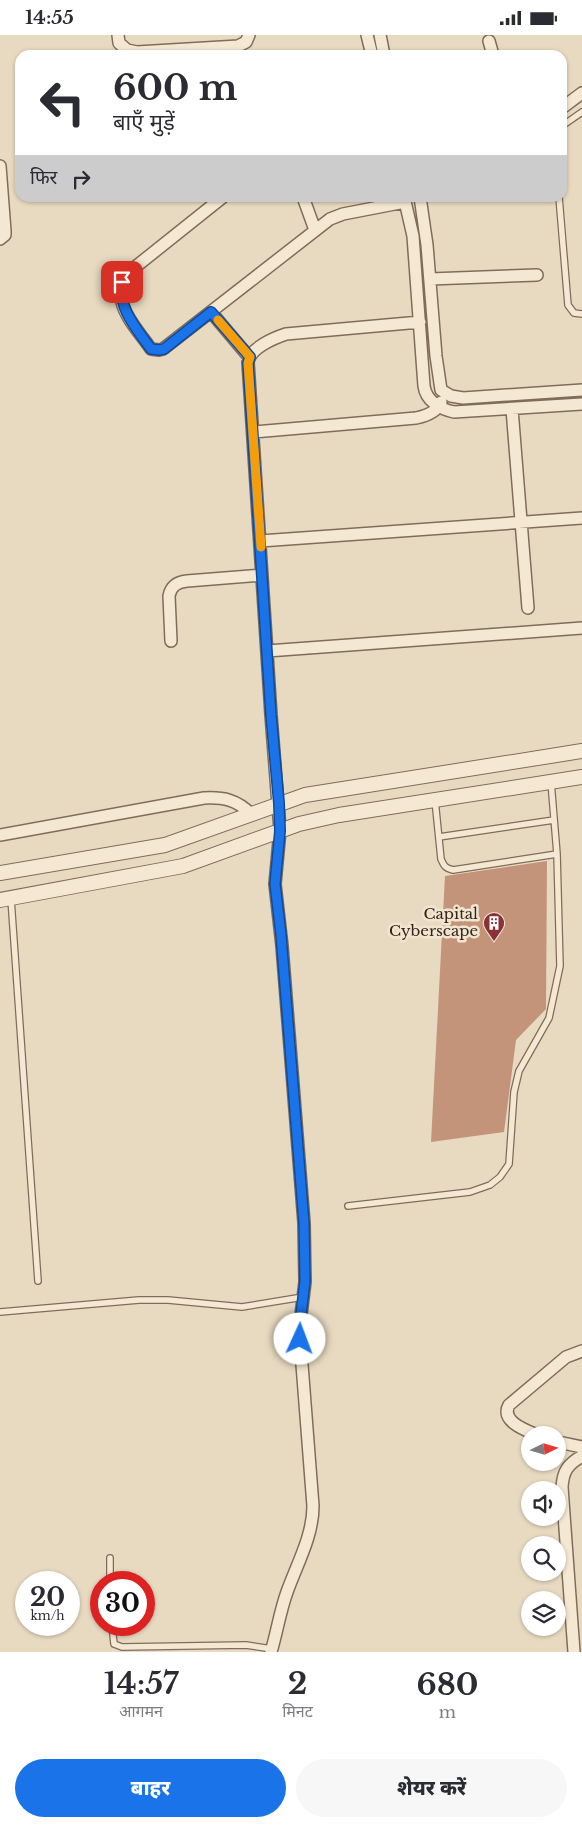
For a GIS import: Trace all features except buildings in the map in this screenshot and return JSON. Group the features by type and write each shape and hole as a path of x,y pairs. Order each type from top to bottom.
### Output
{"street":[{"path":"118,35 119,43 127,50"},
{"path":"171,50 238,46 246,42 249,35"},
{"path":"368,35 371,50"},
{"path":"380,35 383,50"},
{"path":"490,41 492,50"},
{"path":"567,104 582,93"},
{"path":"0,166 5,231 0,239"},
{"path":"217,202 134,268 122,282 122,303 125,311 151,349 164,349 323,223 343,214 396,202"},
{"path":"305,202 315,230"},
{"path":"405,202 412,236 424,390 432,402 446,411 463,413 582,404"},
{"path":"421,202 427,245 439,384 445,394 456,398 463,398 582,390"},
{"path":"430,279 537,275"},
{"path":"211,312 250,357"},
{"path":"271,1651 282,1607 308,1536 313,1513 300,1339 305,1252 304,1223 282,940 275,884 280,831 279,803 271,715 248,363 254,352 273,339 295,332 420,323"},
{"path":"253,432 416,418 429,415 439,407 445,394"},
{"path":"512,409 528,608"},
{"path":"260,541 582,518"},
{"path":"171,641 169,596 170,591 176,584 187,581 262,575"},
{"path":"267,651 582,629"},
{"path":"0,873 160,846 197,835 279,803 305,795 582,751"},
{"path":"6,899 183,866 298,824 339,815 582,777"},
{"path":"0,835 204,798 226,798 236,801 251,814"},
{"path":"521,1426 511,1421 507,1416 506,1410 509,1405 566,1357 582,1351"},
{"path":"566,1443 582,1447"},
{"path":"574,1652 562,1487 565,1470 582,1456"}],"lane":[{"path":"567,122 582,112"},
{"path":"559,202 568,305 574,313 582,314"},
{"path":"348,1206 470,1192 490,1185 500,1177 508,1164 514,1092 519,1071 549,1018 560,966 557,854 551,782"},
{"path":"434,800 441,859 444,866 453,870 557,854"},
{"path":"439,837 554,820"},
{"path":"6,899 38,1281"},
{"path":"0,1312 139,1300 168,1300 242,1307 303,1297"},
{"path":"110,1557 110,1571"},
{"path":"113,1636 114,1644 122,1647 237,1645 254,1646 271,1651"}],"slow traffic":[{"path":"218,320 250,357 248,363 261,547"}],"place":[{"name":"Capital Cyberscape","path":"494,942"}],"route":[{"path":"122,282 121,296 125,311 151,349 164,349 211,312 250,357 248,363 271,715 279,803 280,831 275,875 276,901 281,935 304,1223 305,1281 300,1339"}]}
